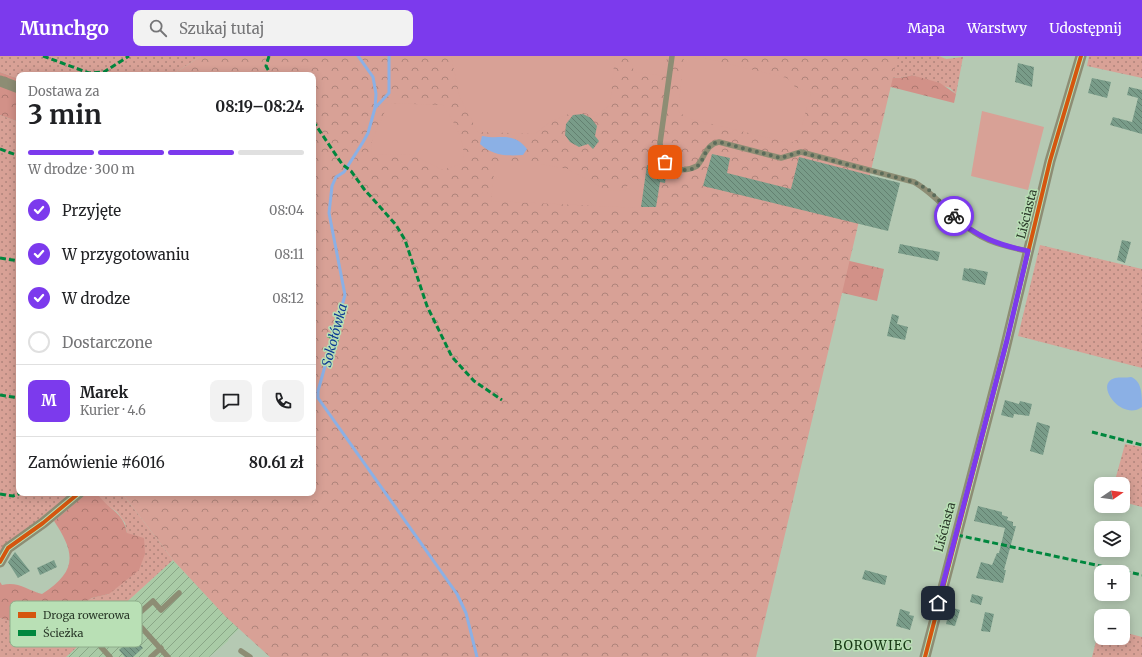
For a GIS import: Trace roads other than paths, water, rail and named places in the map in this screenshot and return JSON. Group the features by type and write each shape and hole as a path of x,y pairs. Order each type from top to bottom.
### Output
{"street":[{"name":"Liściasta","path":"925,657 1005,347 1050,161 1081,56"},
{"path":"0,81 16,87"},
{"path":"0,562 8,548 43,523 75,496"}],"lane":[{"path":"672,56 660,143 662,159 672,168 685,170 697,166 706,150 713,143 719,142 781,158 800,152 914,182 929,190 957,219 982,237 992,242 1028,251"},
{"path":"142,610 153,600 161,610 179,593"},
{"path":"142,628 168,657"},
{"path":"101,647 110,657"},
{"path":"151,657 160,648"},
{"path":"241,651 250,657"}],"water":[{"path":"482,136 512,138 522,143 527,149 523,155 506,155 495,153 480,144"},
{"path":"1131,377 1135,379 1139,385 1142,407 1134,410 1126,410 1113,400 1107,387 1109,382 1115,378"}],"waterway":[{"name":"Sokołówka","path":"358,56 373,77 376,94 375,108 368,133 344,172 336,177 332,186 329,213 345,295 318,391 318,398 457,594 466,613 477,657"},
{"path":"375,108 389,93 389,56"}],"district":[{"name":"BOROWIEC","path":"873,645"}]}
